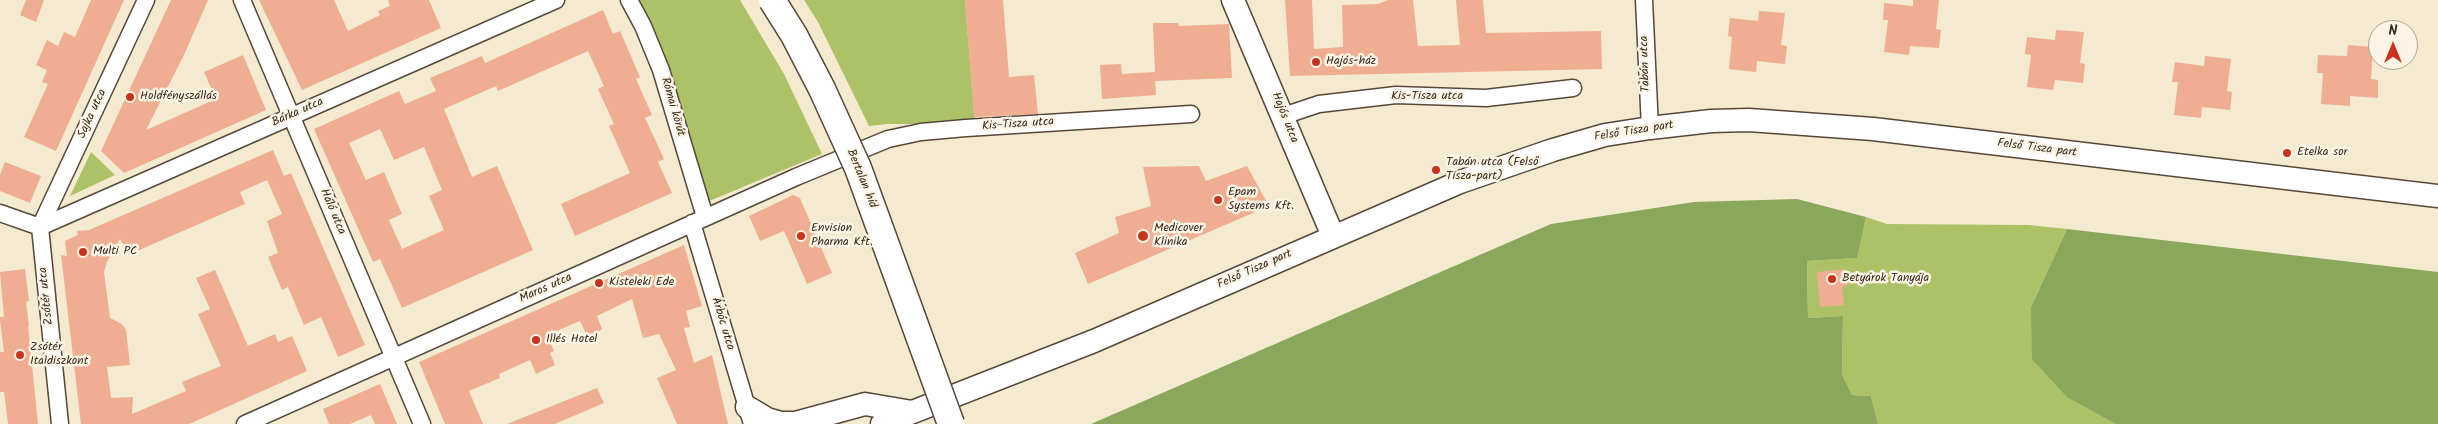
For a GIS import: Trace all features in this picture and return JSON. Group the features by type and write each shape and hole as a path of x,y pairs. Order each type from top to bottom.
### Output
{"main road":[{"name":"Bertalan híd","path":"772,0 794,36 822,89 858,168 951,424"},
{"name":"Hajós utca","path":"1234,0 1333,236"},
{"name":"Felső Tisza part","path":"882,424 1094,341 1452,186 1512,163 1605,135 1650,128 1711,121 1749,120 1873,129 2438,196"},
{"path":"750,415 781,423 795,423 866,404 913,412"}],"street":[{"name":"Sajka utca","path":"40,227 146,0"},
{"name":"Háló utca","path":"242,0 422,424"},
{"name":"Bárka utca","path":"40,227 556,0"},
{"name":"Római körút","path":"629,0 643,26 661,70 699,220"},
{"name":"Tabán utca","path":"1644,0 1650,128"},
{"name":"Kis-Tisza utca","path":"1282,116 1319,104 1396,95 1486,98 1573,88"},
{"name":"Kis-Tisza utca","path":"848,154 888,139 921,132 1191,114"},
{"name":"Maros utca","path":"245,424 848,154"},
{"path":"0,213 40,227"},
{"name":"Árbóc utca","path":"699,220 750,415"},
{"name":"Zsótér utca","path":"40,227 60,424"}],"green space":[{"path":"636,0 740,0 784,74 822,154 707,202"},
{"path":"804,0 965,0 975,124 887,124 869,126 818,22"},
{"path":"91,152 115,175 70,196"},
{"path":"1797,199 1866,217 1857,258 1807,261 1808,318 1843,316 1842,374 1852,395 1871,396 1878,424 1091,424 1551,224 1694,202"},
{"path":"1866,217 1887,224 2029,225 2067,229 2031,307 2116,424 1878,424 1871,396 1852,395 1842,374 1843,316 1808,318 1807,261 1856,258"},
{"path":"2067,229 2438,272 2438,424 2116,424 2067,397 2032,359 2031,307"}],"building":[{"path":"26,0 44,0 36,22 20,15"},
{"path":"91,0 124,0 56,151 24,137 48,84 42,82 47,70 36,65 47,40 58,46 64,32 75,37"},
{"path":"171,0 208,0 184,55 146,130 216,99 204,72 243,55 266,110 124,173 101,151"},
{"path":"259,0 334,0 348,31 380,15 378,11 390,6 388,0 429,0 441,28 302,90"},
{"path":"965,0 1003,0 1009,77 1034,75 1038,114 974,117"},
{"path":"1285,0 1312,0 1314,49 1343,47 1342,5 1378,4 1388,0 1413,0 1418,46 1460,45 1456,0 1483,0 1486,33 1601,31 1602,69 1290,76"},
{"path":"1913,0 1939,0 1936,29 1941,30 1939,48 1910,46 1909,55 1884,52 1888,20 1883,20 1884,3 1913,6"},
{"path":"603,10 613,34 620,31 640,77 636,79 652,115 645,118 664,159 658,162 672,193 575,236 561,204 630,173 609,126 614,124 598,89 604,86 588,51 498,91 496,86 444,109 472,177 497,166 533,250 402,308 380,259 373,262 314,129 399,91 405,104 436,91 430,78 482,56 485,63","holes":["380,129 394,160 424,147 442,190 429,196 444,230 402,249 389,220 402,214 384,172 366,180 349,143"]},
{"path":"1759,11 1785,13 1781,45 1787,46 1785,64 1757,61 1756,72 1729,69 1732,37 1728,36 1730,18 1758,21"},
{"path":"1153,23 1178,23 1179,26 1229,24 1232,78 1155,81 1156,95 1102,99 1100,65 1121,64 1122,74 1155,72"},
{"path":"2056,30 2084,32 2080,63 2085,64 2083,83 2055,80 2053,90 2027,87 2031,55 2025,54 2027,37 2055,40"},
{"path":"2348,45 2368,47 2368,70 2372,70 2371,79 2378,80 2378,98 2350,96 2350,106 2321,104 2323,73 2317,73 2318,55 2347,56"},
{"path":"2205,56 2231,59 2227,91 2232,92 2230,110 2202,107 2201,118 2174,115 2178,82 2172,82 2175,62 2204,66"},
{"path":"273,150 284,176 291,173 365,345 338,357 321,317 304,325 288,287 282,290 268,257 278,253 267,221 282,214 267,180 240,192 245,204 130,254 120,239 107,262 104,272 110,318 122,324 126,330 130,365 107,367 111,398 133,397 132,414 186,391 182,382 221,366 198,314 210,309 196,278 215,270 248,346 275,334 278,342 292,336 307,371 189,424 81,424 61,255 67,256 65,241 78,235 77,231 89,230"},
{"path":"5,162 41,176 30,203 0,191 0,175"},
{"path":"1199,166 1206,181 1247,166 1269,206 1088,284 1075,253 1119,233 1115,217 1151,206 1143,167"},
{"name":"Envision Pharma Kft.","path":"793,195 800,198 832,273 807,284 784,231 760,241 749,216"},
{"path":"684,245 702,306 686,311 690,327 684,328 694,363 712,355 728,424 677,424 657,378 676,370 659,334 643,338 632,299 597,316 602,329 595,334 587,336 580,321 547,335 554,351 550,353 555,365 536,374 530,360 499,374 500,378 469,391 483,424 445,424 419,362"},
{"path":"25,269 29,301 26,302 28,326 38,424 8,424 4,392 0,392 0,352 4,352 0,317 4,317 0,272"},
{"path":"1846,269 1847,286 1842,286 1844,305 1820,307 1817,272"},
{"path":"380,384 397,424 375,424 371,415 350,424 329,424 323,409"},
{"path":"597,388 604,403 555,424 507,424"}],"place":[{"name":"Hajós-ház","path":"1316,62"},
{"name":"Holdfényszállás","path":"130,97"},
{"name":"Etelka sor","path":"2287,153"},
{"name":"Tabán utca (Felső Tisza-part)","path":"1436,170"},
{"name":"Epam Systems Kft.","path":"1218,200"},
{"name":"Envision Pharma Kft.","path":"801,236"},
{"name":"Medicover Klinika","path":"1143,236"},
{"name":"Multi PC","path":"83,252"},
{"name":"Betyárok Tanyája","path":"1832,279"},
{"name":"Kisteleki Ede","path":"599,283"},
{"name":"Illés Hotel","path":"536,340"},
{"name":"Zsótér Italdiszkont","path":"20,355"}]}
